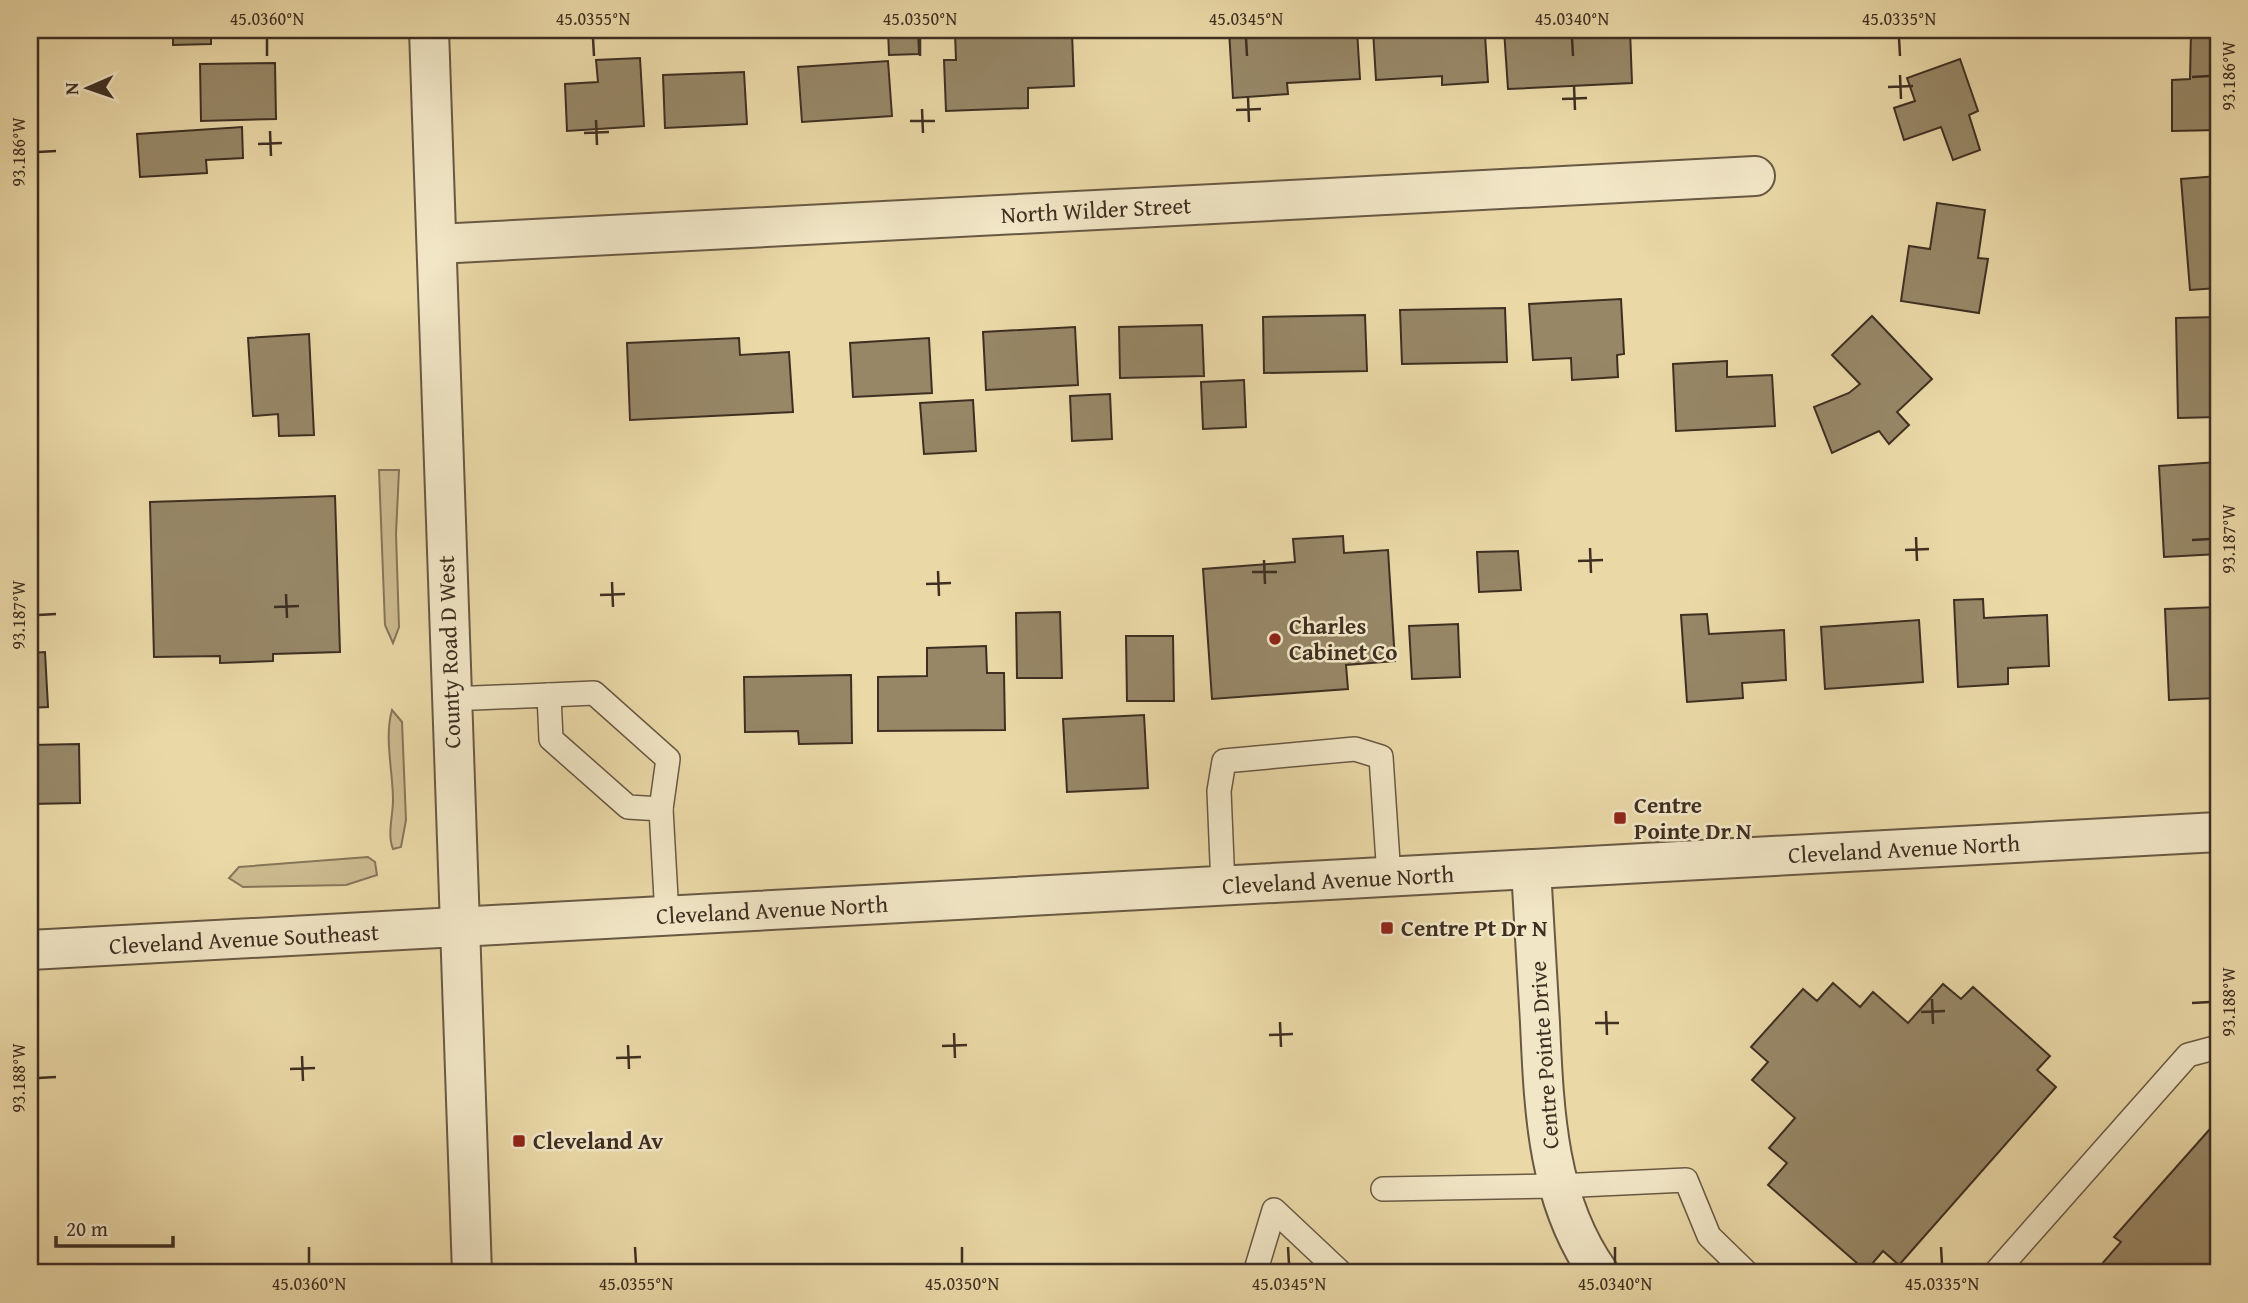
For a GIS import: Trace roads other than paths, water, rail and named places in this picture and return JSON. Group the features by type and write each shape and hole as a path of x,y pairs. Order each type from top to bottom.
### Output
{"street":[{"name":"County Road D West","path":"429,30 450,699 472,1273"},
{"name":"North Wilder Street","path":"437,244 1755,176"},
{"name":"Cleveland Avenue North","path":"458,926 2218,832"},
{"name":"Centre Pointe Drive","path":"1531,869 1544,1102 1558,1186 1599,1273"},
{"name":"Cleveland Avenue Southeast","path":"30,950 458,926"}],"lane":[{"path":"450,699 594,693 668,758 661,809 667,916"},
{"path":"549,695 551,739 628,807 661,809"},
{"path":"1223,886 1219,791 1224,761 1355,749 1381,757 1389,877"},
{"path":"1995,1273 2188,1055 2218,1047"},
{"path":"1383,1189 1558,1186 1686,1180 1709,1236 1747,1273"},
{"path":"1255,1273 1275,1210 1341,1273"}],"place":[{"name":"Charles Cabinet Co","path":"1275,639"},
{"name":"Centre Pointe Dr N","path":"1620,818"},
{"name":"Centre Pt Dr N","path":"1387,928"},
{"name":"Cleveland Av","path":"519,1141"}]}
